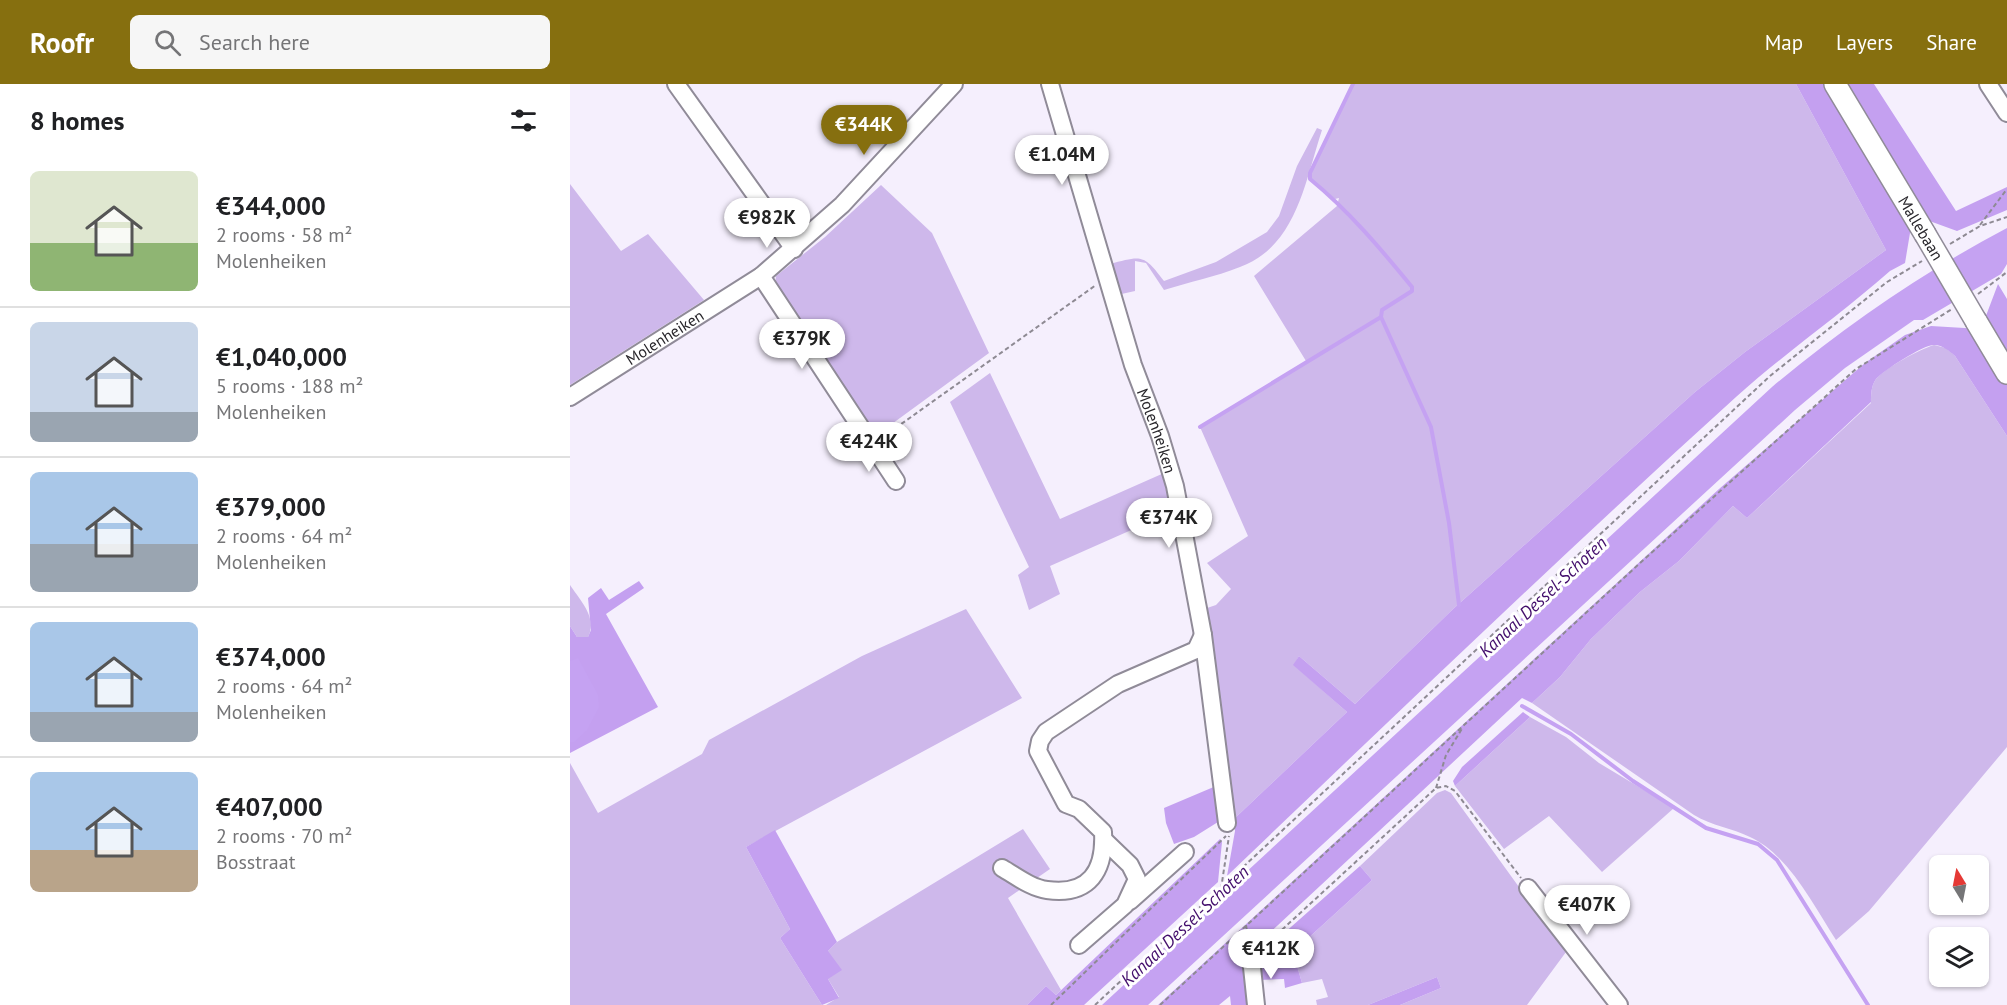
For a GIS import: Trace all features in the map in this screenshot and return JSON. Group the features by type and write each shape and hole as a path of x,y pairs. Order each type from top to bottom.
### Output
{"main road":[{"name":"Mallebaan","path":"1835,84 2007,373"}],"street":[{"path":"676,84 794,249"},
{"name":"Molenheiken","path":"570,397 761,276 842,205 954,84"},
{"name":"Molenheiken","path":"1050,84 1133,365 1168,461 1203,635 1227,823"},
{"path":"1988,84 2007,113"},
{"path":"761,276 896,481"},
{"path":"1002,868 1046,891 1076,888 1090,881 1098,871 1104,840 1103,832 1079,809 1066,804 1038,751 1040,741 1046,732 1118,684 1196,650 1203,635"},
{"path":"1104,840 1130,865 1137,879 1125,905"},
{"path":"1079,945 1185,852"},
{"path":"1528,888 1619,1005"},
{"path":"1251,958 1256,1005"}],"path":[{"path":"1980,226 2007,189"},
{"path":"1944,248 1980,226 2007,217"},
{"path":"1095,1005 1770,376 1887,282 1925,259"},
{"path":"871,446 1107,277"},
{"path":"1160,1005 1856,369 1927,325"},
{"path":"1251,958 1436,788 1446,754 1464,725"},
{"path":"1436,788 1446,786 1455,791 1528,888"},
{"path":"1051,1005 1228,834 1221,889"},
{"path":"1246,925 1251,958"}],"shaded area":[{"path":"1353,84 1796,84 1886,250 1745,352 1695,392 1452,610 1355,704 1299,656 1294,665 1347,712 1234,819 1207,608 1216,605 1231,589 1207,563 1248,536 1200,427 1306,361 1254,276 1337,206 1339,198 1335,199 1310,179 1310,173"},
{"path":"1796,84 1874,84 1956,211 2007,187 2007,210 1957,231 1913,215 1905,263 1890,271 1736,397 1543,575 1227,876 1235,831 1234,819 1347,712 1293,665 1299,656 1355,704 1452,610 1695,392 1745,352 1886,250"},
{"path":"1317,128 1322,130 1296,210 1287,228 1259,257 1231,271 1164,290 1146,263 1135,261 1135,291 1117,295 1109,264 1135,258 1141,259 1151,265 1164,281 1216,262 1267,232 1279,216 1297,166"},
{"path":"570,184 621,251 648,234 704,300 570,385"},
{"path":"881,185 932,233 989,353 874,437 775,285 776,276 825,237"},
{"path":"2007,228 2007,264 2001,274 1923,320 1914,320 1845,368 1795,410 1148,1005 1102,1005 1772,387 1828,342 1885,301 1945,263"},
{"path":"1998,284 2007,299 2007,436 1955,356 1946,349 1937,345 1929,346 1895,364 1876,379 1872,388 1871,402 1747,518 1733,506 1679,561 1640,592 1591,639 1560,677 1532,703 1522,698 1247,954 1252,1005 1231,1005 1230,996 1219,1005 1158,1005 1719,489 1865,363 1905,335 1931,326 1981,329"},
{"path":"1934,345 1946,348 1955,356 2007,436 2007,747 1869,911 1836,940 1799,882 1776,855 1764,845 1743,834 1694,815 1532,703 1560,677 1591,639 1640,592 1679,561 1733,506 1747,518 1871,403 1873,385 1881,374 1903,359"},
{"path":"990,373 1060,519 1164,473 1172,512 1050,566 1060,594 1029,610 1018,575 1029,567 950,402"},
{"path":"639,581 644,588 606,614 658,707 570,753 570,626 577,637 588,637 591,630 588,598 601,588 609,600"},
{"path":"570,585 589,616 591,630 588,637 577,637 570,626"},
{"path":"966,609 1022,698 746,847 790,929 780,938 822,1005 570,1005 570,763 598,813 702,754 709,740 862,656"},
{"path":"578,658 598,695 599,707 587,730 574,742 570,742 570,661"},
{"path":"1523,712 1530,717 1455,786 1453,781 1462,767"},
{"path":"1530,717 1566,737 1599,763 1674,808 1602,872 1549,816 1504,849 1455,786"},
{"path":"1216,786 1218,822 1194,837 1174,844 1166,823 1164,808"},
{"path":"1445,790 1451,793 1566,952 1527,1005 1400,1005 1441,988 1437,977 1368,1005 1317,1005 1316,1000 1328,997 1322,979 1302,983 1293,952 1372,880 1360,866 1437,793"},
{"path":"1023,829 1050,869 1008,898 1061,990 1056,995 1046,986 1027,1005 826,1005 839,997 828,979 828,951 837,942"},
{"path":"775,830 837,942 828,951 842,970 828,979 839,998 822,1005 780,938 790,929 746,847"},
{"path":"1220,839 1222,842 1218,882 1084,1005 1027,1005 1046,986 1056,995"},
{"path":"1360,866 1372,880 1293,952 1302,983 1285,988 1284,979 1259,980 1257,957"},
{"path":"1437,977 1441,988 1400,1005 1368,1005"}],"waterway":[{"path":"1353,84 1310,173 1310,179 1351,217 1412,287 1412,291 1382,310 1381,317 1431,427 1449,523 1459,605"},
{"path":"1200,427 1381,317"},
{"path":"1522,706 1571,734 1633,781 1706,828 1758,844 1777,860 1868,1005"}],"water label":[{"name":"Kanaal Dessel-Schoten","path":"1543,597"},
{"name":"Kanaal Dessel-Schoten","path":"1185,926"}]}
